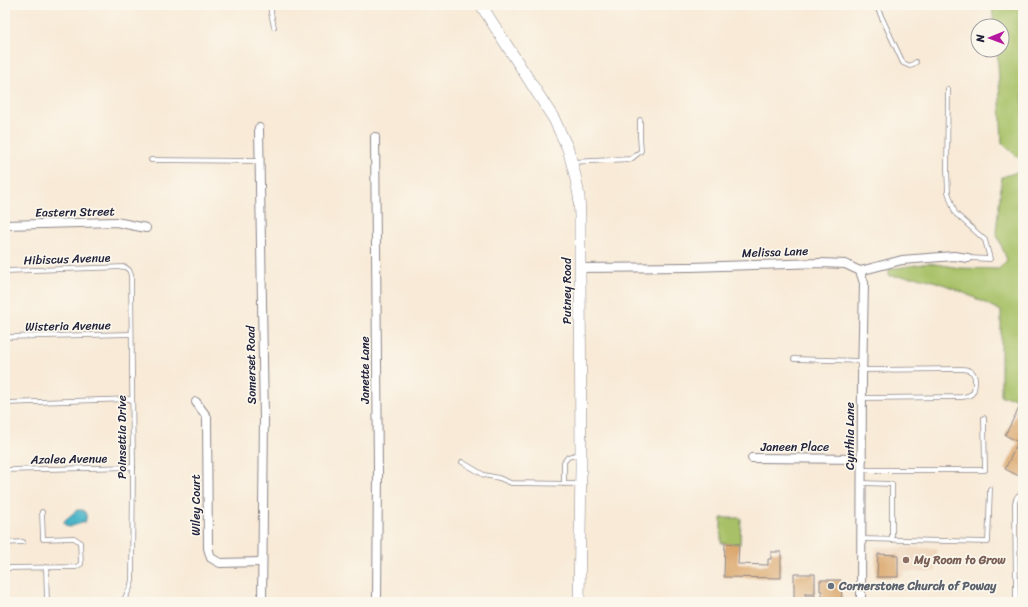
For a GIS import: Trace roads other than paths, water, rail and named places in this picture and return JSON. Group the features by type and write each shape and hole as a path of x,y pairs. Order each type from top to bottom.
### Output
{"street":[{"name":"Putney Road","path":"481,5 554,119 563,138 576,175 579,196 580,268 581,454 579,602"},
{"name":"Somerset Road","path":"259,128 264,418 262,602"},
{"name":"Janette Lane","path":"375,137 378,472 376,602"},
{"name":"Eastern Street","path":"5,225 116,222 146,228"},
{"path":"860,271 902,260 954,256 968,258"},
{"name":"Melissa Lane","path":"580,268 691,267 820,263 845,264 860,271"},
{"name":"Cynthia Lane","path":"860,271 864,283 862,361 861,602"},
{"name":"Wiley Court","path":"196,402 207,417 208,548 211,558 220,563 262,562"},
{"name":"Janeen Place","path":"752,458 862,459"}],"lane":[{"path":"271,5 274,27"},
{"path":"876,5 903,63 910,66 916,62"},
{"path":"948,89 946,169 948,192 955,213 985,240 990,259 968,258"},
{"path":"572,162 631,159 641,151 640,120"},
{"path":"151,160 260,161"},
{"name":"Hibiscus Avenue","path":"5,271 125,267 129,270"},
{"name":"Poinsettia Drive","path":"122,602 130,588 132,580 132,275 129,270"},
{"name":"Wisteria Avenue","path":"5,337 131,334"},
{"path":"794,359 862,361"},
{"path":"862,370 962,369 971,371 974,374 975,388 974,392 970,395 962,397 862,398"},
{"path":"5,403 132,399"},
{"path":"862,470 985,470 984,418"},
{"path":"564,484 564,462 568,457 581,454"},
{"path":"462,462 484,475 499,478 511,483 580,484"},
{"name":"Azalea Avenue","path":"5,470 132,467"},
{"path":"862,483 892,484 892,540"},
{"path":"862,539 988,542 990,489"},
{"path":"1016,602 1015,502 1018,495 1023,494"},
{"path":"5,568 76,567 81,564 80,542 74,538 43,539 42,512"},
{"path":"5,543 23,542"},
{"path":"46,567 47,602"},
{"path":"861,586 928,586"}],"water":[{"path":"77,510 83,510 85,513 85,522 69,527 66,526 64,522 65,520"}],"place":[{"name":"My Room to Grow","path":"906,560"},
{"name":"Cornerstone Church of Poway","path":"831,586"}]}
